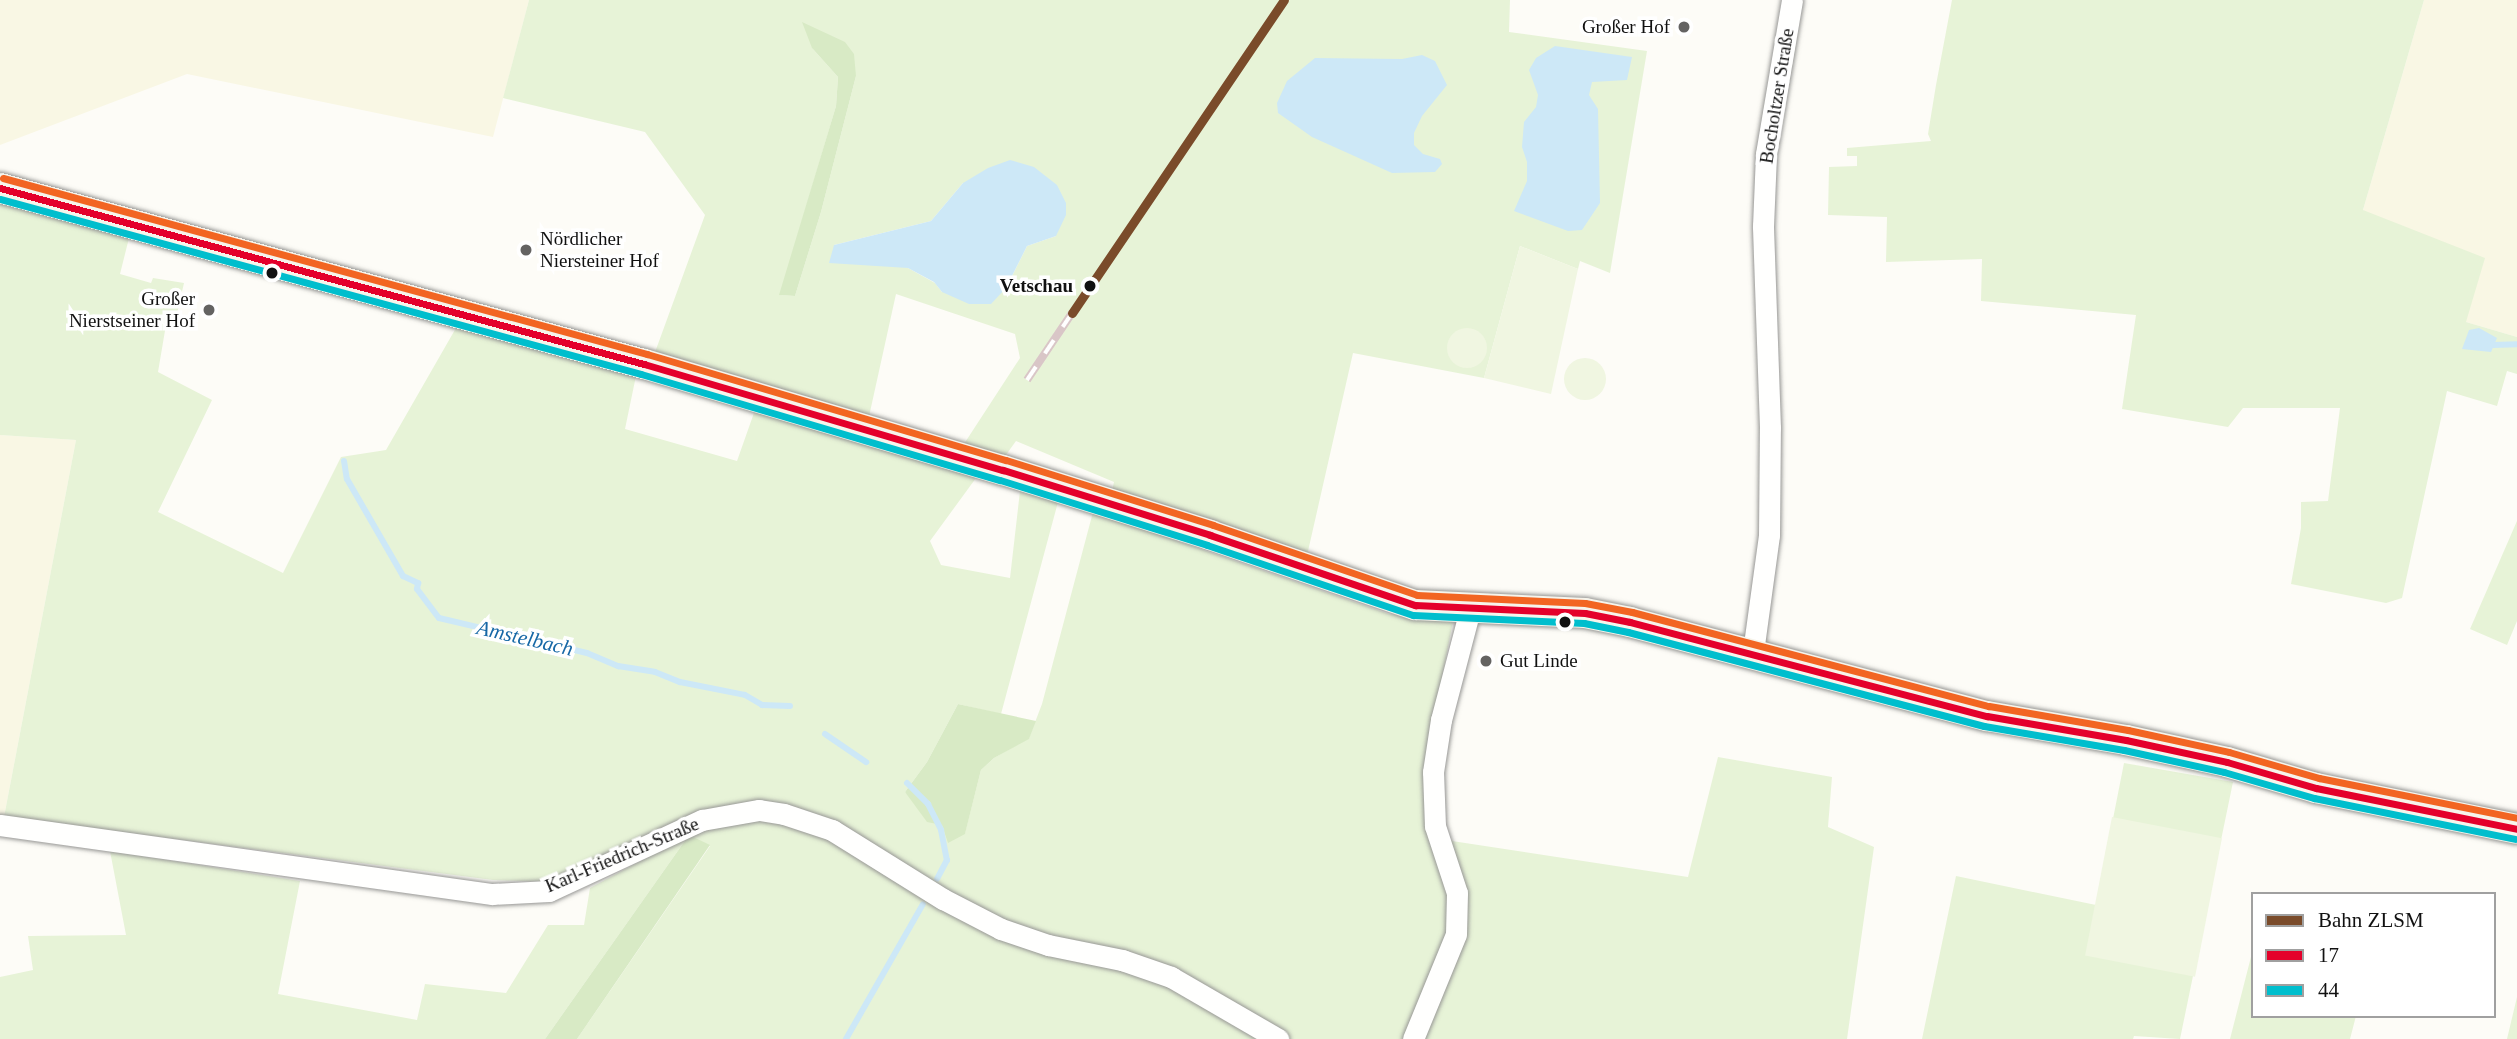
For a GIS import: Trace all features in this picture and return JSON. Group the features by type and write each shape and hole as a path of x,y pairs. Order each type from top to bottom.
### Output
{"street":[{"name":"Bocholtzer Straße","path":"1753,652 1769,535 1770,428 1763,226 1766,153 1792,0"},
{"path":"0,188 644,363 1081,495 1415,605 1585,614 1753,652 1987,716 2104,735 2227,762 2316,788 2517,829"},
{"path":"1413,1039 1456,934 1457,893 1435,826 1433,772 1441,720 1471,606"},
{"name":"Karl-Friedrich-Straße","path":"0,825 492,894 549,891 702,820 759,810 785,814 832,830 943,899 1001,929 1048,945 1122,960 1171,977 1278,1039"}],"shaded area":[{"path":"0,0 529,0 493,137 187,74 0,145"},
{"path":"2424,0 2517,0 2517,337 2466,322 2363,210"},
{"path":"0,435 76,440 4,817 0,817"}],"green space":[{"path":"529,0 1510,0 1509,32 1647,51 1610,273 1580,261 1578,269 1520,246 1484,378 1353,353 1306,560 1112,491 1114,482 1016,441 1003,459 962,447 1020,358 1015,334 896,294 868,421 654,355 705,215 645,132 503,98","holes":["812,48 856,76 821,212 795,296 780,295 836,106 838,77","963,183 1056,236 1027,246 1006,288 942,292 935,283 908,268 834,245 931,221"]},
{"path":"1952,0 2424,0 2363,210 2485,258 2466,322 2517,337 2517,374 2507,371 2497,406 2447,391 2402,598 2386,603 2291,584 2301,528 2301,502 2328,501 2340,408 2243,408 2228,427 2122,409 2136,315 1981,301 1982,259 1886,262 1887,217 1828,215 1829,167 1857,166 1857,156 1847,156 1847,148 1931,141 1928,134"},
{"path":"802,22 845,42 854,54 856,76 821,212 795,296 779,295 836,106 838,77 812,48"},
{"path":"0,204 129,238 120,274 151,283 153,278 184,283 177,314 168,313 158,372 212,400 158,512 283,573 341,457 386,450 460,321 637,371 625,429 737,461 755,410 976,478 930,541 941,565 1010,578 1020,491 1058,502 1001,714 958,704 927,762 905,792 942,824 965,833 981,770 994,758 1029,738 1042,704 1093,512 1389,614 1453,621 1427,756 1429,824 1452,841 1688,877 1718,757 1832,777 1828,827 1874,847 1847,1039 577,1039 710,846 689,835 708,827 759,817 820,828 821,815 699,812 547,882 493,880 4,817 76,440 0,435"},
{"path":"1520,246 1578,269 1551,394 1484,378"},
{"path":"1467,328 1475,329 1481,334 1486,340 1486,356 1481,362 1475,367 1467,368 1459,367 1453,362 1448,356 1447,348 1448,340 1453,334 1459,329"},
{"path":"1585,358 1600,364 1606,379 1600,394 1585,400 1570,394 1564,379 1570,364"},
{"path":"2517,521 2517,621 2507,645 2470,629"},
{"path":"958,704 1036,721 1029,739 994,758 981,770 965,834 948,843 942,825 927,822 905,792 927,762"},
{"path":"2124,763 2233,782 2180,1039 2134,1036 2133,1039 1922,1039 1956,876 2096,905"},
{"path":"2112,817 2222,838 2195,977 2085,955"},
{"path":"689,835 545,1039 0,1039 0,977 33,970 28,936 126,935 110,851 300,881 278,994 417,1020 425,984 506,993 548,925 584,925 590,888"},
{"path":"689,835 710,845 577,1039 545,1039"},
{"path":"2251,957 2251,1018 2355,1018 2350,1039 2230,1039"},
{"path":"2517,997 2517,1039 2507,1039"}],"water":[{"path":"1555,46 1632,57 1627,80 1592,82 1589,95 1598,109 1600,203 1582,230 1568,231 1514,211 1527,181 1527,162 1522,147 1524,122 1536,107 1538,95 1529,70 1536,58"},
{"path":"1422,55 1435,61 1447,85 1422,116 1414,133 1414,145 1423,154 1440,159 1442,164 1435,172 1392,173 1312,137 1278,113 1277,103 1287,81 1315,58 1402,59"},
{"path":"1010,160 1034,167 1057,185 1066,203 1066,215 1056,236 1027,246 1006,288 991,304 969,304 942,292 934,282 908,268 829,263 834,245 931,221 963,183 988,168"},
{"path":"2479,328 2497,338 2491,352 2462,349 2469,330"}],"waterway":[{"path":"2493,345 2517,344"},
{"name":"Amstelbach","path":"344,461 347,479 403,576 418,583 417,589 439,618 587,653 618,666 655,672 680,682 745,695 762,705 790,706"},
{"name":"Amstelbach","path":"825,734 866,762"},
{"name":"Amstelbach","path":"907,783 928,804 941,830 947,860 937,879"},
{"name":"Amstelbach","path":"846,1039 923,904"}],"railway":[{"path":"1027,380 1072,313"}],"rail line":[{"name":"ZLSM","path":"1072,313 1284,0"}],"transit line":[{"path":"3,178 647,354 1006,460 1213,525 1417,595 1585,603 1632,612 1989,706 2128,730 2229,752 2319,778 2517,818"},
{"name":"17","path":"0,188 644,364 1003,470 1210,535 1415,605 1585,613 1630,622 1987,716 2126,740 2227,762 2316,788 2517,829"},
{"name":"44","path":"0,199 641,374 1000,480 1207,545 1413,615 1584,623 1628,632 1984,726 2124,750 2224,772 2314,798 2515,839"}],"place":[{"name":"Großer Hof","path":"1684,27"},
{"name":"Nördlicher Niersteiner Hof","path":"526,250"},
{"name":"Vetschau","path":"1090,286"},
{"name":"Großer Nierstseiner Hof","path":"209,310"},
{"name":"Gut Linde","path":"1486,661"}]}
